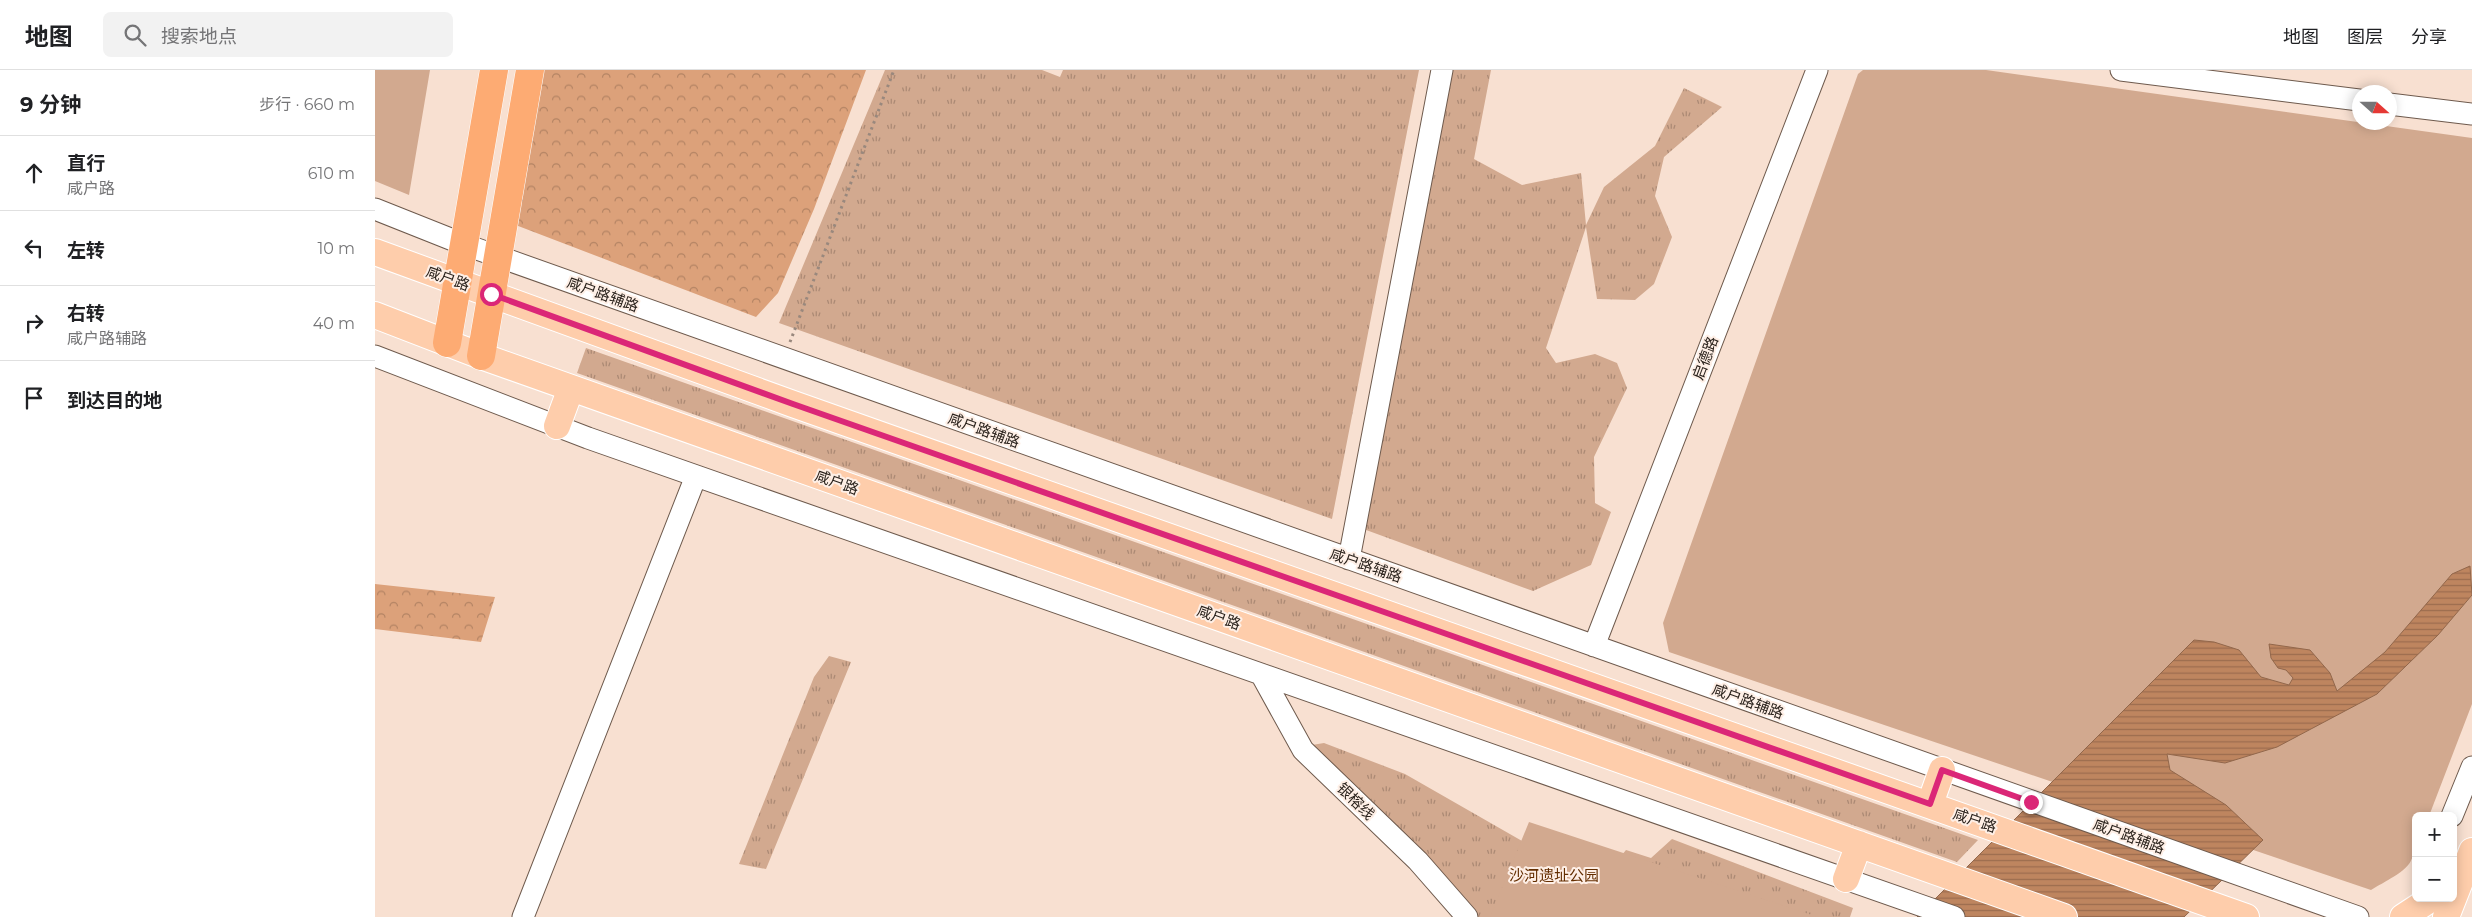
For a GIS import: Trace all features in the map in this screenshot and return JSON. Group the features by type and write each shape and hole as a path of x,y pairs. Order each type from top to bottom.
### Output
{"highway":[{"path":"447,343 494,70"},
{"path":"481,356 530,70"}],"main road":[{"name":"咸户路","path":"375,252 793,404 2246,917"},
{"name":"咸户路","path":"375,315 481,356 2064,917"},
{"path":"557,426 571,388"},
{"path":"1930,804 1942,770"},
{"path":"1846,879 1859,844"},
{"path":"2457,882 2472,851"},
{"path":"2446,917 2451,902"}],"street":[{"path":"1349,559 1443,70"},
{"name":"启德路","path":"1594,646 1817,70"},
{"path":"2121,70 2352,99"},
{"path":"2397,105 2472,114"},
{"name":"咸户路辅路","path":"375,209 498,257 2358,917"},
{"path":"375,356 557,426 696,476 1954,917"},
{"path":"523,917 696,476"},
{"name":"银榕线","path":"1261,674 1303,750 1418,861 1467,917"},
{"path":"2454,812 2472,767"}],"path":[{"path":"784,358 895,70"}],"green space":[{"path":"375,70 430,70 409,195 375,181"},
{"path":"539,70 866,70 814,209 778,293 756,317 513,224"},
{"path":"885,70 1042,70 1060,77 1063,70 1419,70 1332,519 779,323"},
{"path":"1435,70 1491,70 1474,159 1522,185 1581,173 1586,225 1604,187 1655,146 1684,88 1722,107 1664,157 1655,196 1672,237 1654,284 1635,300 1597,299 1586,227 1546,348 1556,363 1595,354 1617,363 1627,388 1594,457 1595,503 1611,512 1591,565 1533,591 1347,523"},
{"path":"1863,70 1986,70 2352,121 2352,130 2397,130 2397,128 2472,138 2472,704 2431,812 2412,812 2412,858 2410,863 2396,875 2371,890 1669,652 1663,623 1858,74"},
{"path":"586,348 1978,840 1957,862 577,373"},
{"path":"375,584 495,597 481,642 375,629"},
{"path":"829,656 851,662 766,869 739,864 814,677"},
{"path":"1324,743 1405,774 1557,861 1514,917 1469,917 1306,746"},
{"name":"沙河遗址公园","path":"1529,822 1818,917 1490,917"},
{"path":"1672,839 1853,908 1850,917 1643,917 1602,879 1626,850 1651,858"}],"shaded area":[{"path":"2470,566 2472,595 2438,635 2377,694 2277,747 2225,763 2167,754 2170,770 2226,805 2263,840 2184,917 1917,917 2194,640 2214,642 2239,650 2261,677 2289,685 2293,678 2286,670 2278,668 2271,658 2269,644 2310,650 2330,673 2337,691 2385,652 2452,574"}],"route":[{"path":"491,294 793,404 1930,804 1942,770 2031,802"}]}
